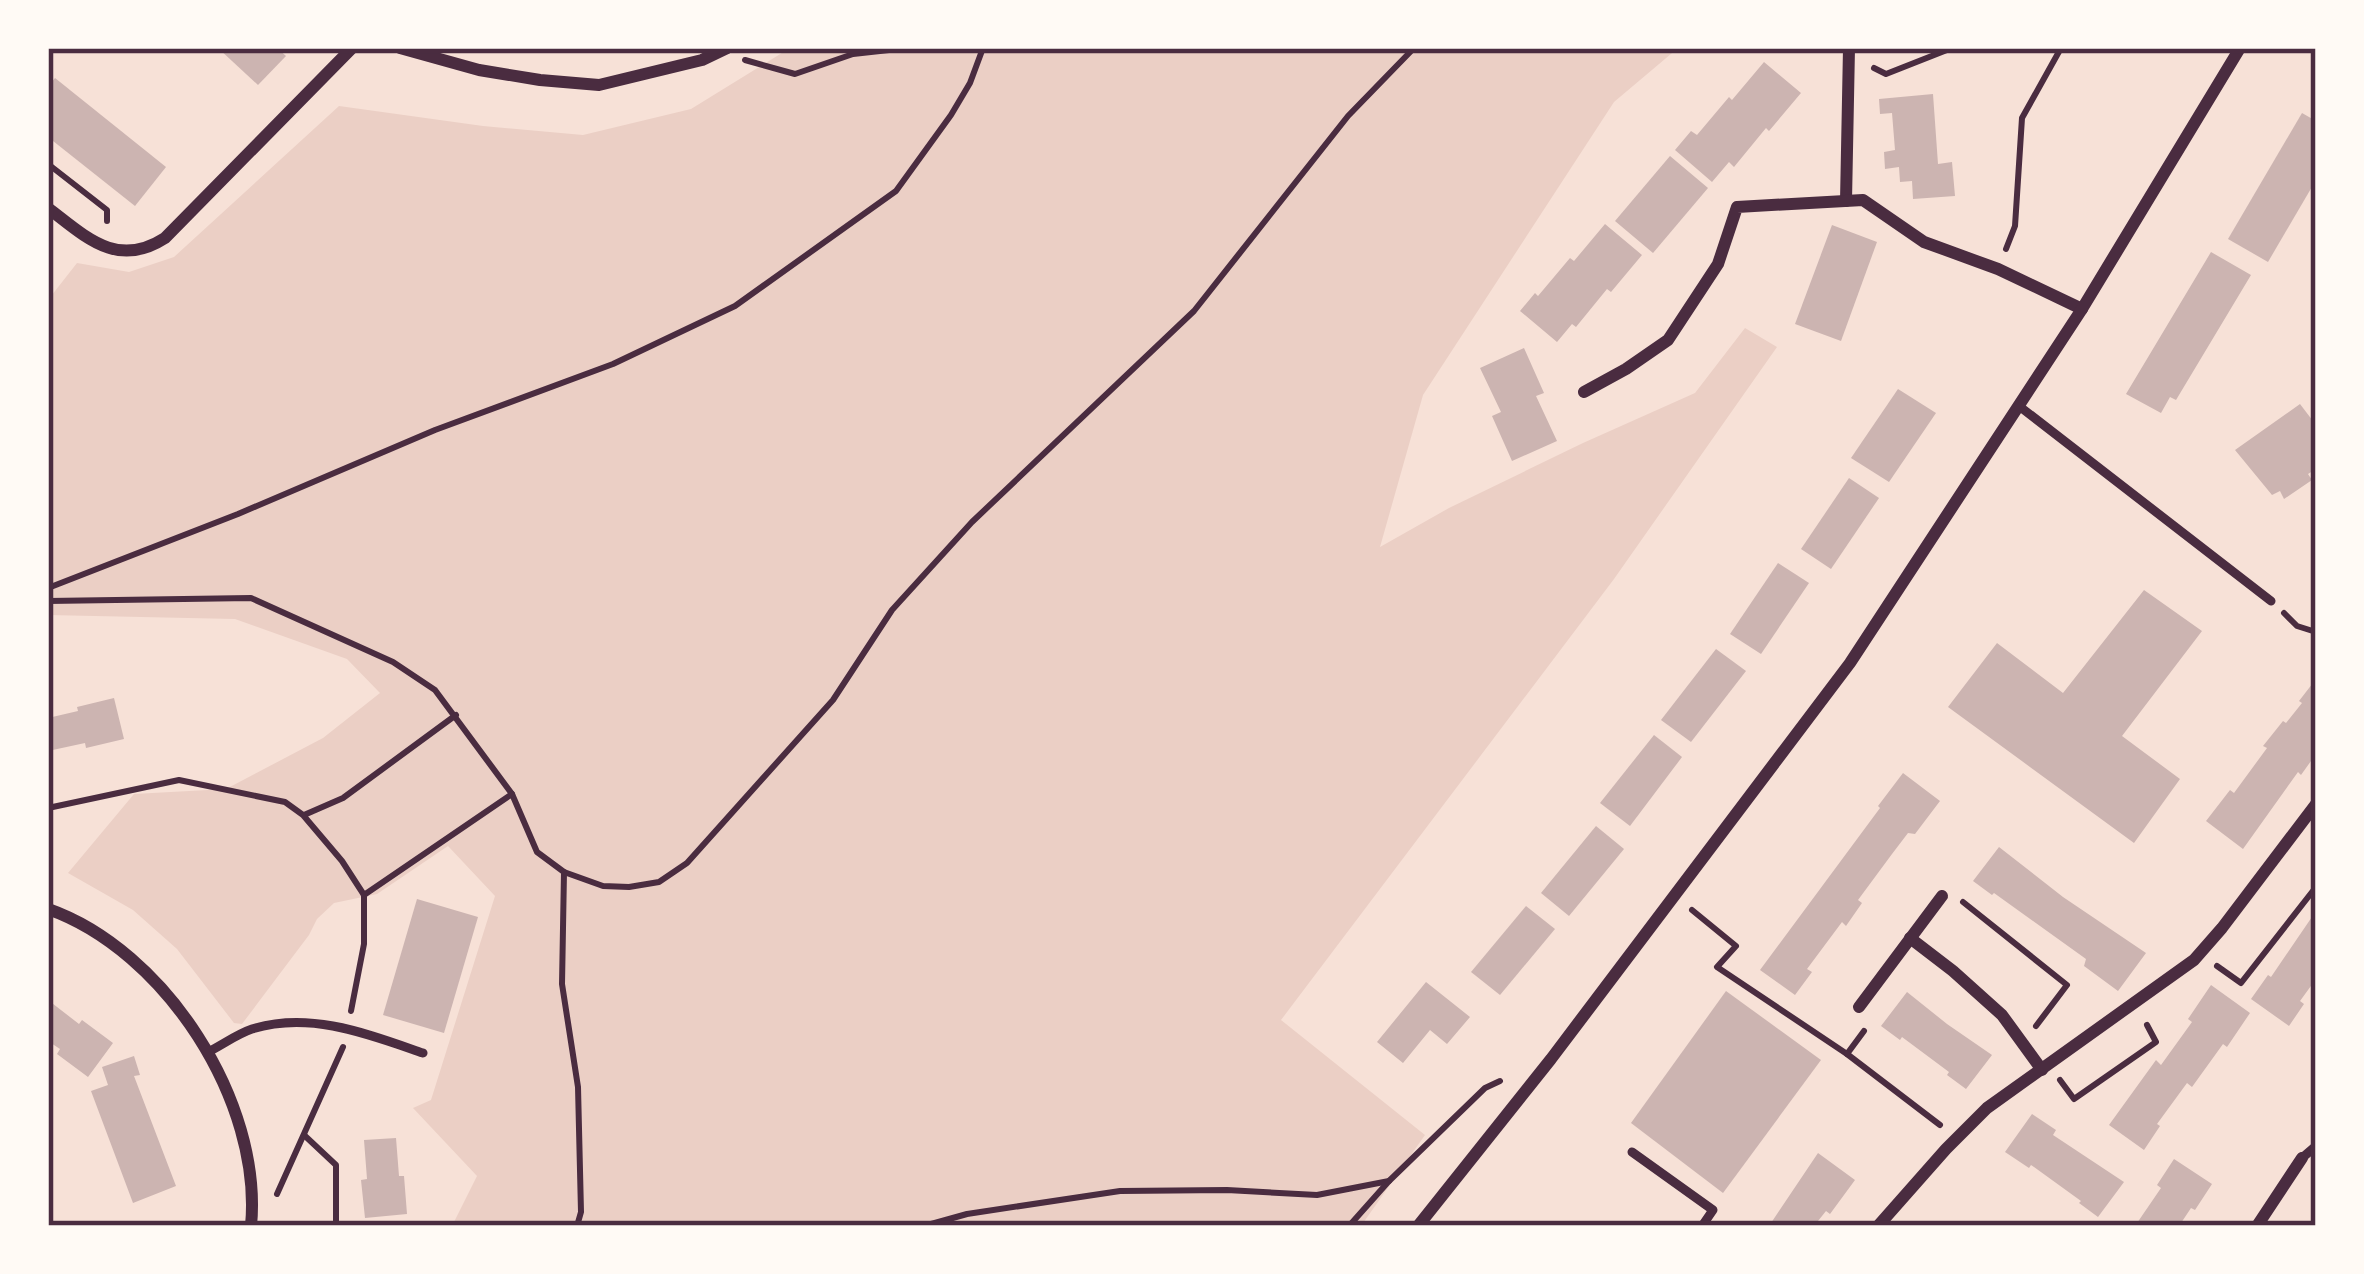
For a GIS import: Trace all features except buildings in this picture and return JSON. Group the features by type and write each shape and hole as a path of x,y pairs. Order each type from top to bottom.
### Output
{"street":[{"path":"48,208 105,248 149,249 352,48"},
{"path":"400,48 479,70 598,85 657,73 723,50"},
{"path":"1418,1226 1551,1060 1837,681 2082,309 2240,48"},
{"path":"1846,201 1849,52"},
{"path":"1584,392 1668,340 1718,264 1738,207 1863,200 1924,242 1998,269 2082,309"},
{"path":"1878,1226 1988,1108 2200,954 2316,804"},
{"path":"1859,1006 1942,896"},
{"path":"48,909 70,916 124,951 167,996 208,1052 239,1119 251,1221"},
{"path":"1910,938 2002,1016 2042,1070"},
{"path":"2257,1226 2302,1159"}],"lane":[{"path":"2019,406 2271,601"},
{"path":"208,1052 250,1030 291,1023 347,1028 423,1053"},
{"path":"2302,1159 2316,1146"},
{"path":"1632,1152 1713,1210 1702,1226"}],"path":[{"path":"723,50 795,74 853,54 907,48"},
{"path":"48,588 435,430 614,364 735,306 896,191 951,115 983,48"},
{"path":"48,602 251,598 393,662 435,690 455,716 512,794 537,851 564,872 603,886 659,882 687,863 832,700 892,610 972,522 1194,311 1348,116 1414,48"},
{"path":"1849,52 1886,74 1952,48"},
{"path":"1998,269 2015,226 2022,118 2062,48"},
{"path":"48,164 107,210 105,248"},
{"path":"2271,601 2297,626 2316,632"},
{"path":"303,815 343,799 455,716"},
{"path":"48,808 179,780 285,802 303,815 364,895 364,944 343,1047 278,1192 251,1221"},
{"path":"364,895 512,794"},
{"path":"564,872 562,984 578,1087 581,1212 577,1226"},
{"path":"2200,954 2240,983 2316,887"},
{"path":"1942,896 1948,890 2067,985 2023,1043"},
{"path":"1712,926 1736,946 1717,967 1847,1054 1958,1138"},
{"path":"2042,1070 2057,1076 2074,1099 2156,1042 2135,1004"},
{"path":"1348,1226 1485,1088 1502,1081"},
{"path":"304,1135 336,1165 336,1226"},
{"path":"924,1226 967,1214 1120,1191 1317,1195 1389,1181"}],"shaded area":[{"path":"790,48 1678,48 1614,102 1423,395 1380,547 1449,508 1695,393 1745,328 1777,347 1614,579 1281,1020 1425,1135 1361,1226 452,1226 477,1176 413,1108 431,1100 495,896 448,846 377,894 334,903 317,919 242,1024 234,1023 177,949 133,910 68,873 134,794 226,789 323,738 380,693 347,659 235,619 48,615 48,300 77,263 129,272 174,257 339,106 583,135 691,109"}]}
